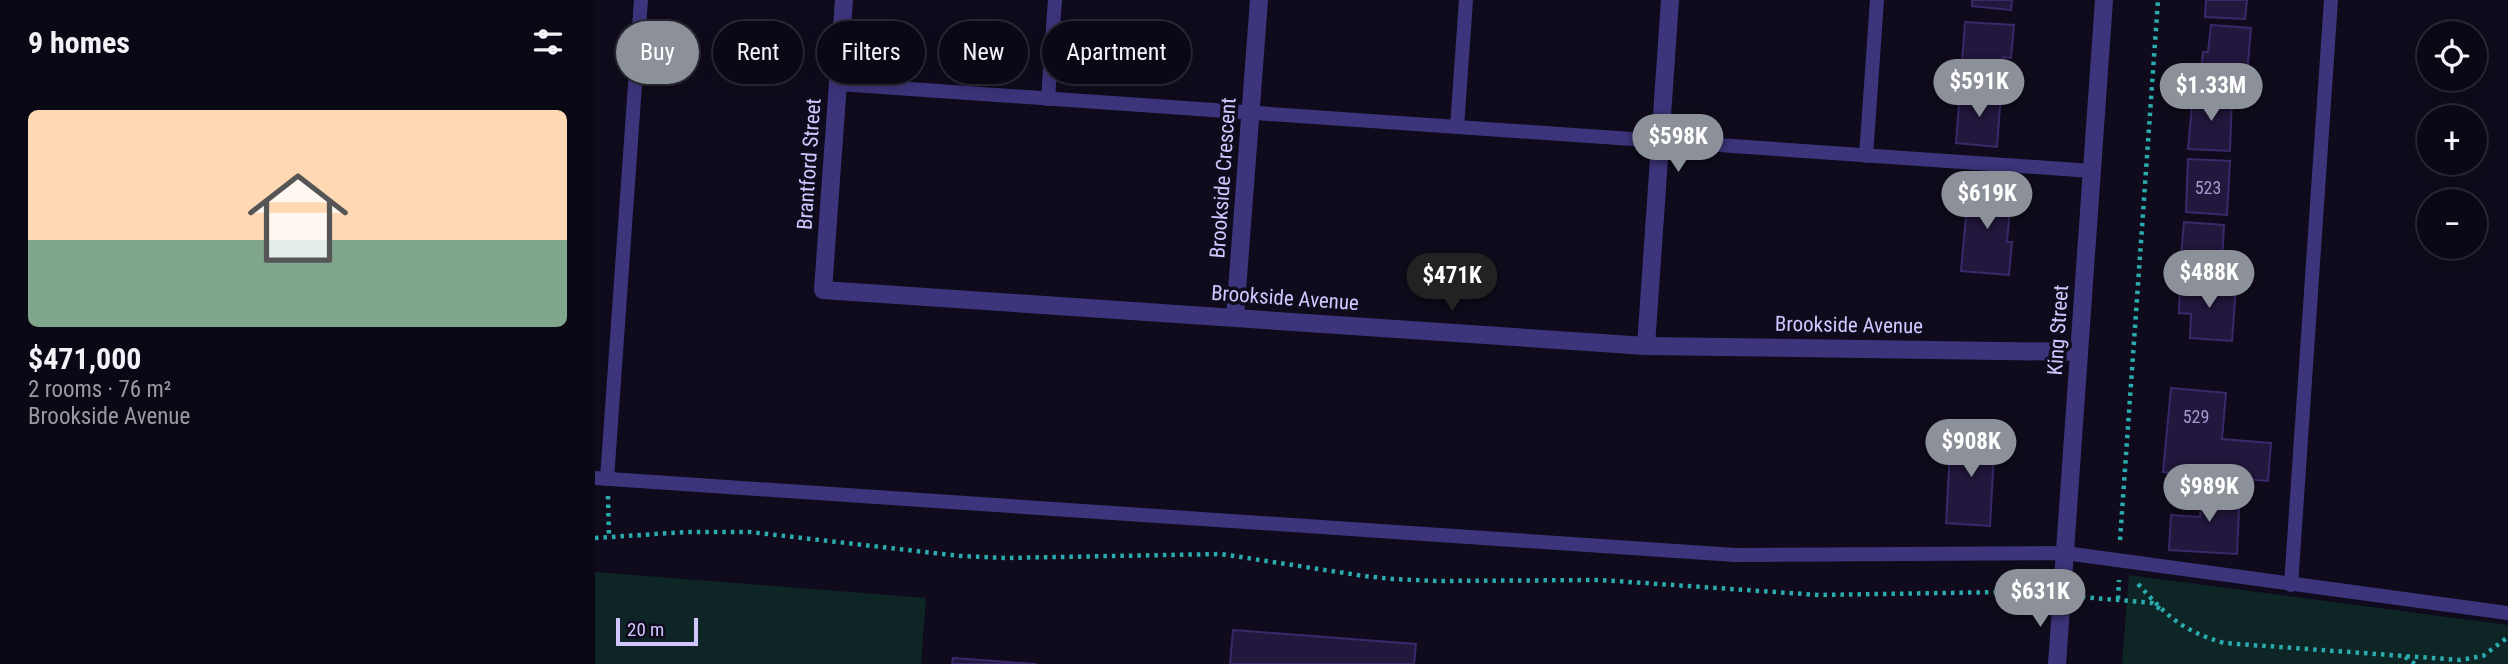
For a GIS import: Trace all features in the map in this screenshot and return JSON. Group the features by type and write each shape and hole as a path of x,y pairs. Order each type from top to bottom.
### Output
{"street":[{"name":"Brantford Street","path":"842,21 844,0"},
{"name":"Brookside Crescent","path":"1235,317 1259,0"},
{"path":"1646,346 1670,0"},
{"name":"King Street","path":"2057,664 2104,0"},
{"name":"Brantford Street","path":"823,290 838,84"},
{"name":"Brookside Avenue","path":"823,290 1646,346 2079,352"}],"lane":[{"path":"641,0 601,479 1735,555 2065,553 2508,613"},
{"path":"1048,99 1055,0"},
{"path":"1457,127 1466,0"},
{"path":"1866,156 1877,0"},
{"path":"2291,584 2331,0"},
{"path":"838,84 2092,171"}],"path":[{"path":"2118,599 2121,506 2158,0"},
{"path":"601,479 609,537"},
{"path":"595,538 686,532 750,532 960,556 1005,558 1221,554 1364,576 1436,581 1600,580 1819,595 2006,592 2118,599 2152,603 2160,608"},
{"path":"2119,562 2175,622 2224,643 2460,660 2483,656 2508,637"},
{"path":"2404,656 2416,664"},
{"path":"2483,656 2483,663"}],"green space":[{"path":"595,572 926,598 921,664 595,664"},
{"path":"2129,575 2508,625 2508,664 2122,664"}],"building":[{"path":"1972,0 2012,0 2011,10 1972,6"},
{"path":"2206,0 2247,0 2245,19 2205,17"},
{"path":"1965,22 2014,25 2011,58 2003,57 2001,79 1961,76"},
{"path":"2211,25 2251,28 2246,85 2200,81 2203,52 2208,52"},
{"path":"1960,90 2001,94 1997,147 1956,143"},
{"path":"2193,94 2232,95 2230,151 2188,149"},
{"path":"2188,159 2230,161 2227,215 2186,212"},
{"path":"1969,184 2012,188 2007,242 2012,242 2009,275 1961,271"},
{"path":"2184,222 2224,225 2221,281 2179,278"},
{"path":"2180,284 2236,286 2232,341 2190,338 2191,314 2179,313"},
{"path":"2171,388 2226,393 2222,439 2271,443 2268,481 2163,472"},
{"path":"1951,432 1995,434 1990,526 1946,523"},
{"path":"2202,486 2240,488 2237,554 2169,550 2171,515 2200,517"},
{"path":"1233,630 1416,644 1414,664 1230,664"},
{"path":"953,658 1037,664 952,664"}]}
